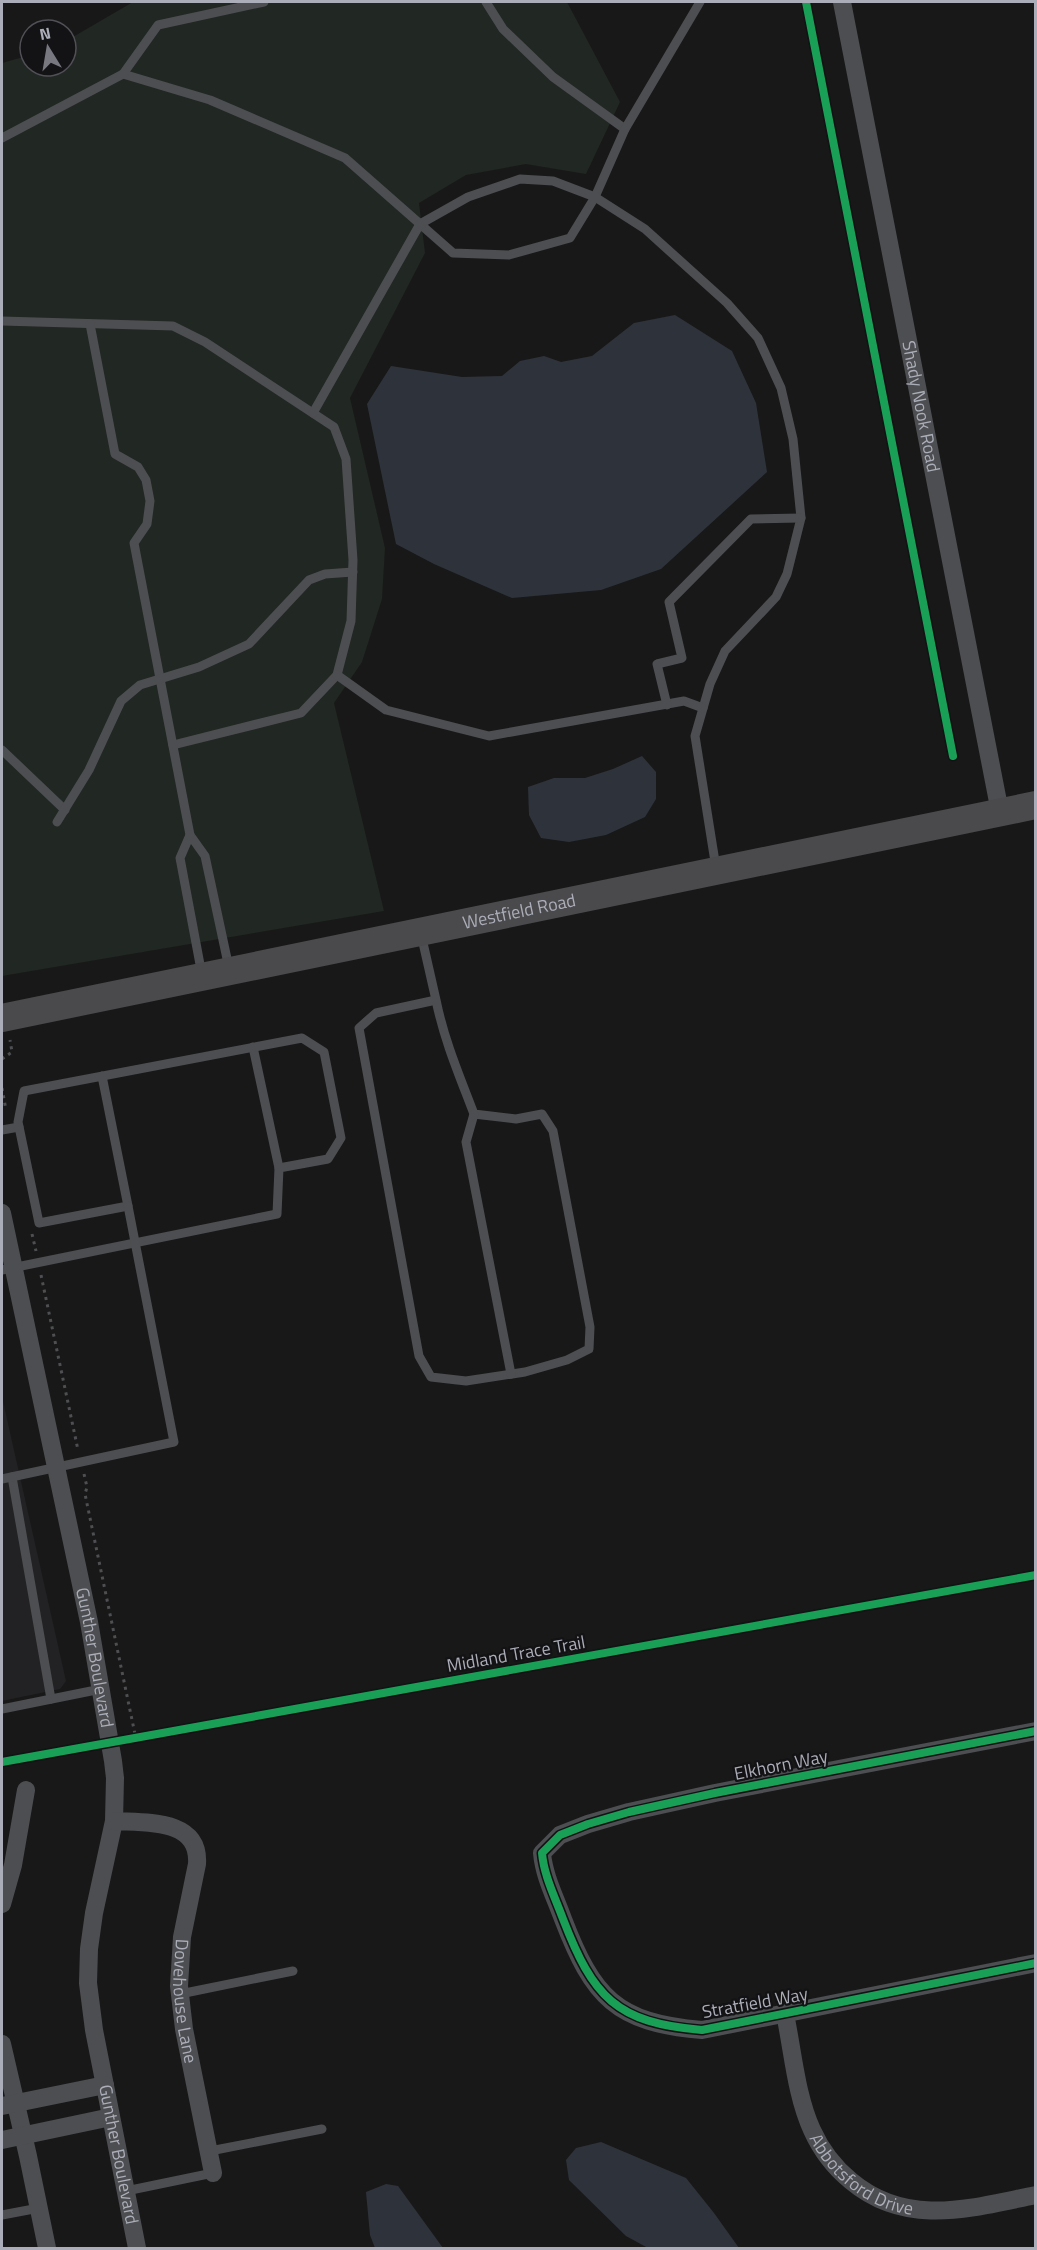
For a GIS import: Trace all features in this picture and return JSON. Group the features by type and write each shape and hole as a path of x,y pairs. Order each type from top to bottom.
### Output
{"main road":[{"name":"Westfield Road","path":"2,1018 1035,805"}],"street":[{"name":"Shady Nook Road","path":"842,2 1000,812"},
{"name":"Gunther Boulevard","path":"2,1213 7,1269 56,1468 89,1622 111,1744 115,1778 114,1821 94,1914 88,1964 90,2005 137,2248"},
{"name":"Elkhorn Way","path":"542,1853 560,1835 629,1812 715,1793 1035,1731"},
{"path":"2,1904 4,1882 13,1865 26,1790"},
{"name":"Dovehouse Lane","path":"114,1821 175,1828 189,1836 195,1845 197,1864 179,1955 180,1994 184,2029 213,2173"},
{"name":"Stratfield Way","path":"542,1853 546,1876 582,1964 598,1989 619,2009 672,2028 702,2030 1035,1963"},
{"name":"Abbotsford Drive","path":"785,2014 802,2096 812,2130 836,2167 859,2188 896,2206 929,2211 970,2208 1035,2195"},
{"path":"2,2044 8,2105 23,2135 47,2248"},
{"path":"8,2105 105,2085"},
{"path":"2,2140 111,2117"}],"lane":[{"path":"2,138 123,74 158,25 264,2"},
{"path":"486,2 503,29 553,77 626,129"},
{"path":"123,74 210,100 345,158 453,253 509,255 570,238 595,197 626,129 700,2"},
{"path":"313,413 420,224 468,197 520,179 553,181 595,197 645,229 727,303 758,338 781,388 793,439 801,518 787,574 776,597 724,651 710,684 695,736 716,871"},
{"path":"2,321 173,326 205,342 334,427 346,459 353,572 351,621 337,675 301,713 173,745"},
{"path":"90,324 115,454 138,467 146,480 150,501 147,524 134,543 190,835 205,856 229,970"},
{"path":"667,705 657,664 682,658 669,602 751,519 801,518"},
{"path":"57,822 89,770 121,701 140,685 199,667 249,644 309,580 325,574 353,572"},
{"path":"337,675 386,710 489,736 684,701 704,708"},
{"path":"2,750 65,810"},
{"path":"190,835 180,858 202,976"},
{"path":"421,931 436,1000 455,1066 474,1114 466,1142 511,1374"},
{"path":"436,1000 376,1014 359,1028 419,1356 431,1377 466,1381 511,1374 567,1360 589,1349 590,1327 553,1131 542,1114 516,1119 474,1114"},
{"path":"128,1206 39,1223 10,1128 18,1122 24,1090 302,1038 324,1052 341,1138 328,1159 279,1168"},
{"path":"7,1269 278,1214 279,1168 254,1047"},
{"path":"2,1479 174,1442 102,1076"},
{"path":"12,1477 51,1699"},
{"path":"2,1709 101,1689"},
{"path":"180,1994 293,1971"},
{"path":"210,2151 322,2129"},
{"path":"126,2191 213,2173"},
{"path":"2,2215 39,2208"}],"path":[{"path":"2,1088 10,1128"},
{"path":"31,1229 87,1487 85,1494 136,1739"},
{"path":"111,1744 146,1737"}],"shaded area":[{"path":"133,2 567,2 620,102 586,174 526,164 466,175 419,203 425,253 350,398 385,548 382,599 362,662 334,703 384,911 2,976 2,63 18,58 18,78 78,78 78,34"},
{"path":"675,315 732,351 756,403 767,472 661,569 601,590 512,598 434,564 396,544 367,404 391,366 462,377 502,376 520,361 544,356 561,362 592,356 634,323"},
{"path":"642,756 656,772 656,799 645,817 606,835 569,842 541,838 529,815 528,787 554,778 585,778"},
{"path":"2,1397 66,1681 60,1689 2,1701"},
{"path":"601,2142 686,2178 739,2248 648,2248 626,2236 569,2180 566,2160 576,2148"},
{"path":"386,2184 398,2186 443,2248 375,2248 370,2235 366,2192"}],"cycle path":[{"path":"806,2 953,756"},
{"name":"Midland Trace Trail","path":"2,1762 1036,1575"},
{"path":"1036,1731 715,1793 629,1812 560,1835 542,1853 547,1878 585,1968 597,1987 612,2001 628,2012 648,2021 702,2030 1036,1963"}]}
